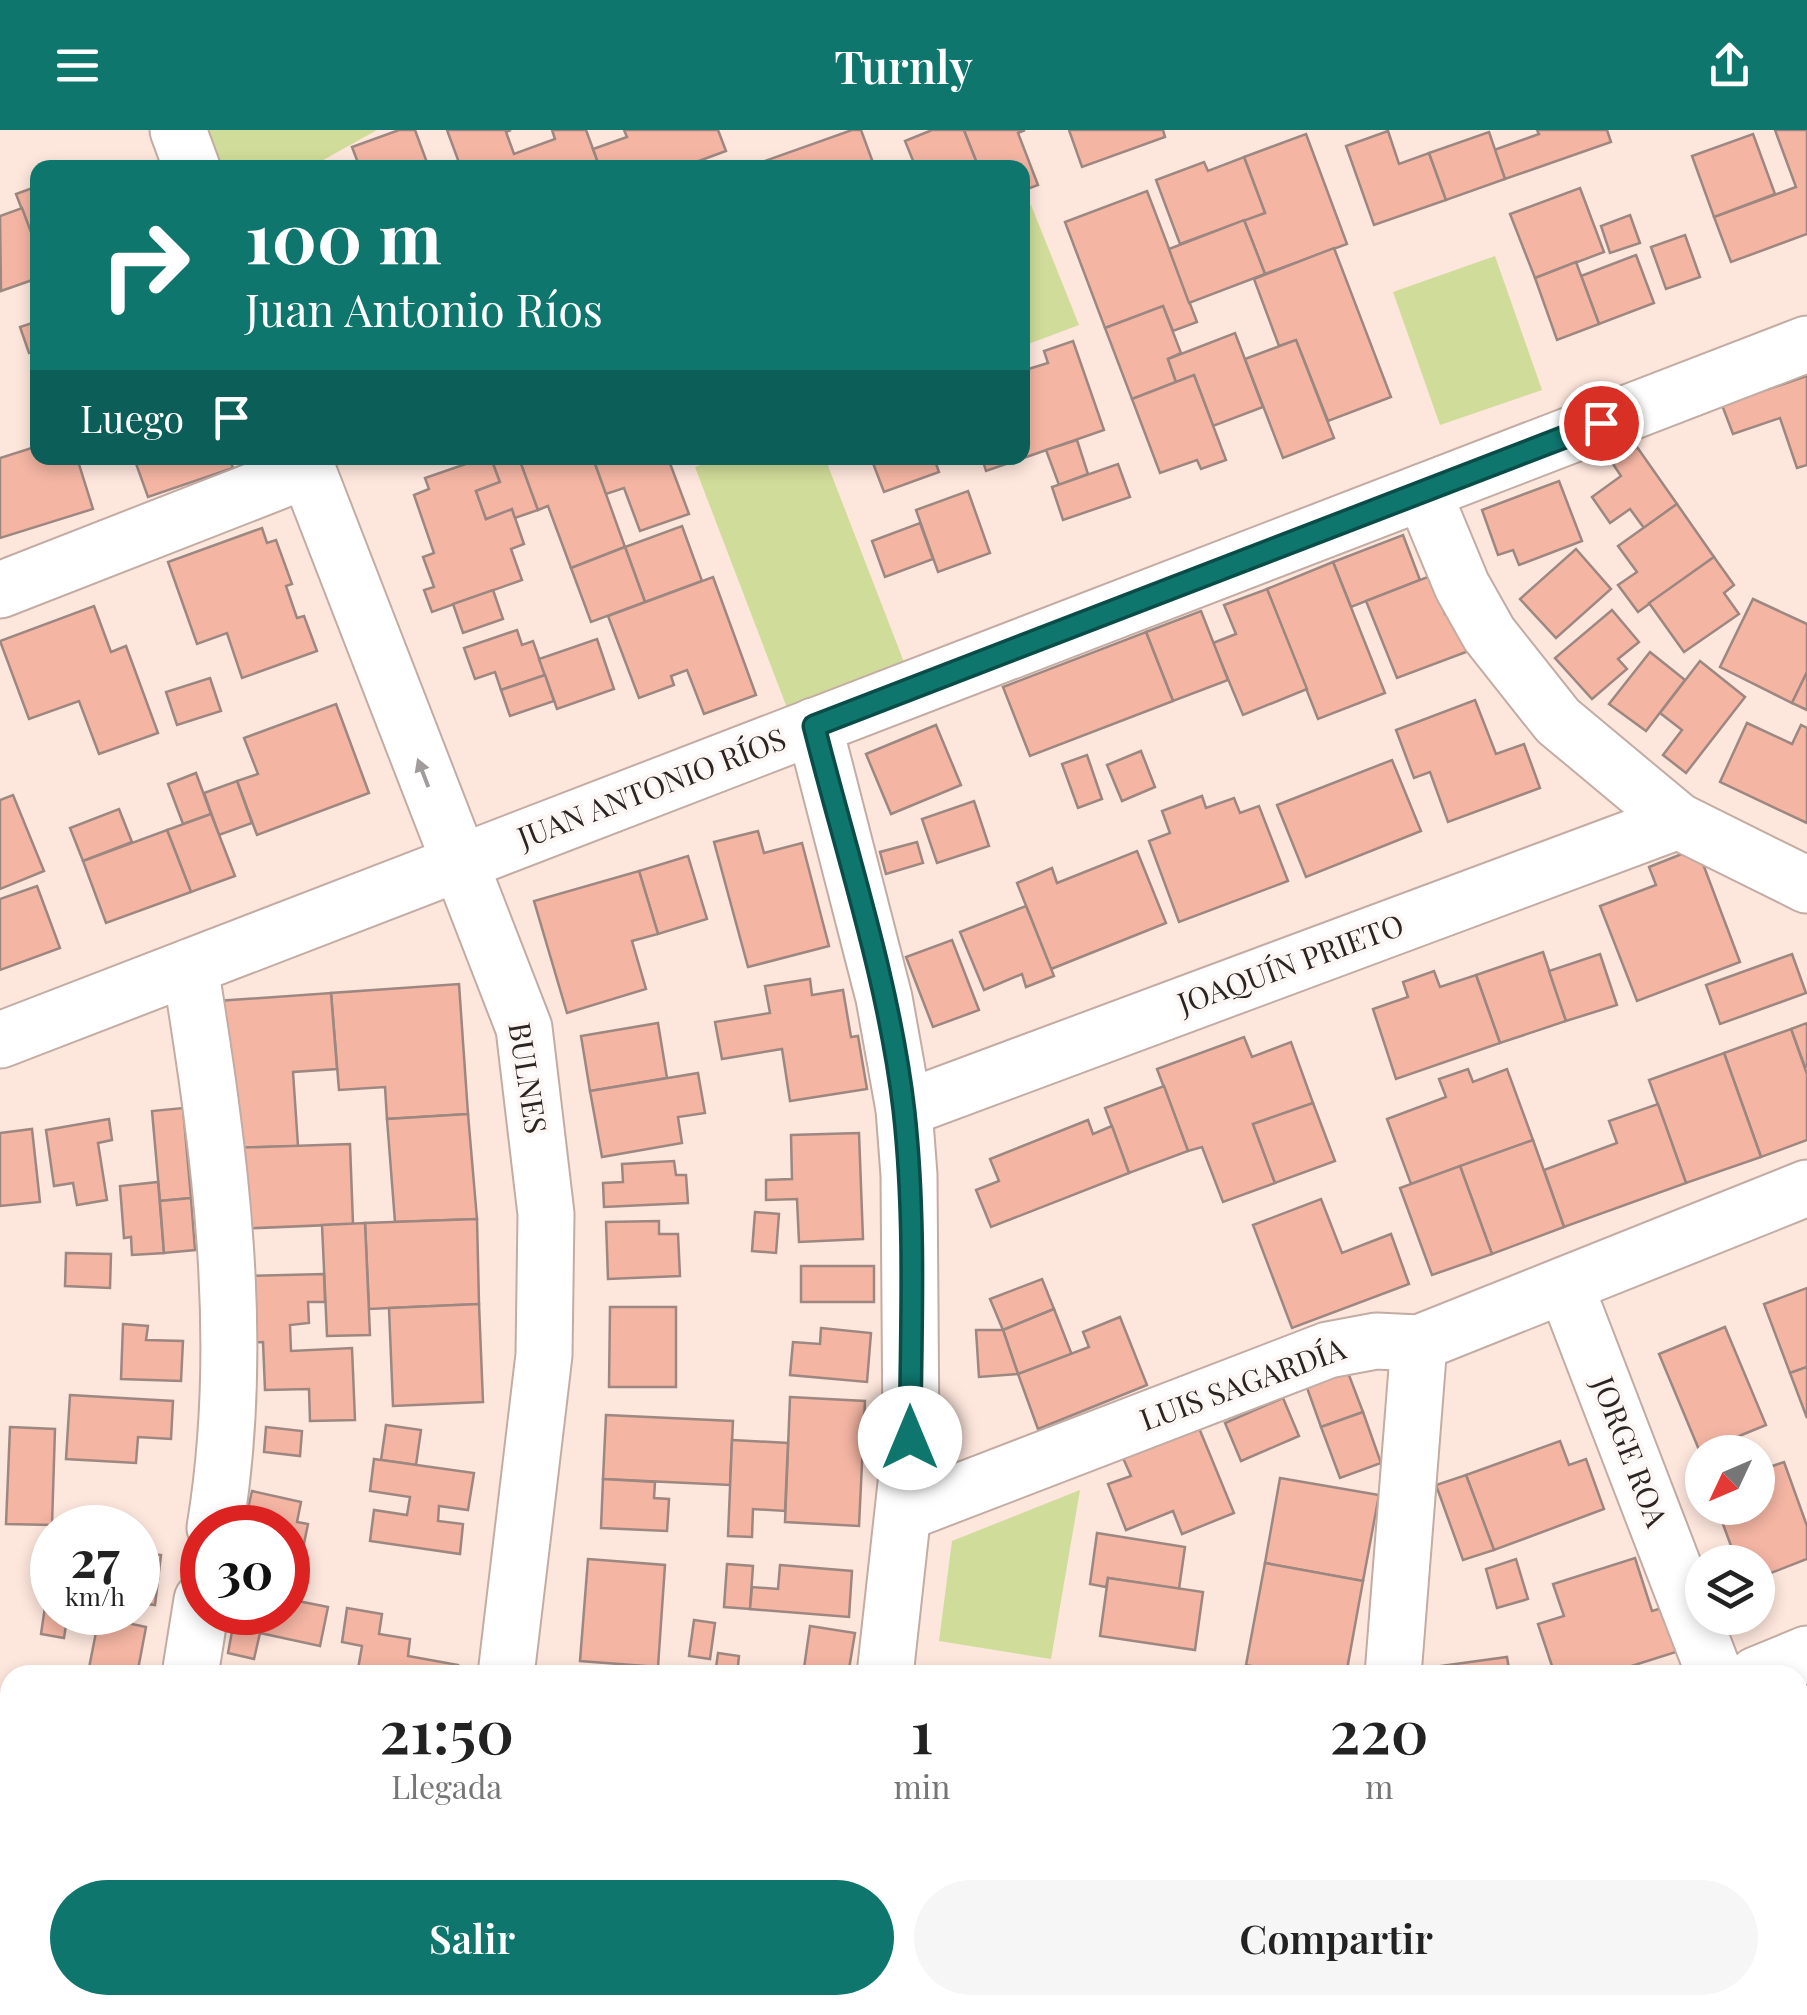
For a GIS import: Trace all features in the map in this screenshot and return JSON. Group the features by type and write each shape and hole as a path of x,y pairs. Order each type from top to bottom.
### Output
{"street":[{"path":"178,130 189,160"},
{"name":"JUAN ANTONIO RÍOS","path":"0,1040 1807,344"},
{"path":"0,590 303,465"},
{"name":"BULNES","path":"305,465 524,1028 546,1214 544,1355 507,1665"},
{"path":"1423,492 1462,586 1517,674 1558,722 1608,768 1678,822 1807,885"},
{"path":"814,726 884,998 904,1109 911,1277 910,1438 899,1665"},
{"name":"JOAQUÍN PRIETO","path":"904,1109 1678,822"},
{"path":"190,967 227,1226 224,1469 219,1505"},
{"name":"LUIS SAGARDÍA","path":"904,1513 1328,1350 1376,1341 1418,1344 1807,1188"},
{"name":"JORGE ROA","path":"1565,1285 1711,1665"},
{"path":"1394,1665 1418,1344"},
{"path":"192,1665 196,1635"},
{"path":"1780,1665 1807,1654"}],"green space":[{"path":"178,130 377,130 323,160 189,160"},
{"path":"1030,205 1079,325 1030,343"},
{"path":"1495,256 1542,390 1440,425 1393,292"},
{"path":"828,465 914,688 797,734 695,467"},
{"path":"1080,1490 1051,1659 939,1641 952,1541"}],"building":[{"path":"399,130 415,130 426,160 357,160 352,147"},
{"path":"447,130 511,130 506,132 514,154 555,139 552,130 586,130 597,160 458,160"},
{"path":"624,130 718,130 726,151 702,160 597,160 593,149 627,137"},
{"path":"861,130 872,160 768,160"},
{"path":"932,130 964,130 976,160 913,160 905,141"},
{"path":"964,130 1025,130 1018,133 1028,160 976,160"},
{"path":"1069,130 1163,130 1165,137 1082,167"},
{"path":"1537,130 1607,130 1611,142 1505,179 1494,150 1539,134"},
{"path":"1775,130 1807,130 1807,234 1731,262 1714,217 1796,187"},
{"path":"1388,131 1399,164 1429,153 1446,200 1374,225 1346,146"},
{"path":"1489,132 1505,179 1446,200 1429,153"},
{"path":"1306,134 1347,244 1265,274 1244,220 1265,213 1244,157"},
{"path":"1753,134 1775,194 1714,217 1692,156"},
{"path":"1244,157 1265,213 1180,244 1156,180 1204,162 1208,171"},
{"path":"1030,164 1038,185 1030,188"},
{"path":"1580,188 1604,252 1535,278 1510,214"},
{"path":"30,189 30,230 16,194"},
{"path":"1147,191 1197,322 1173,331 1163,306 1105,328 1065,222"},
{"path":"22,208 30,230 30,281 1,291 0,216"},
{"path":"1630,215 1640,243 1610,253 1601,226"},
{"path":"1244,220 1265,274 1189,303 1169,249"},
{"path":"1685,235 1700,277 1666,289 1651,247"},
{"path":"1334,248 1391,397 1328,421 1296,340 1279,346 1254,279"},
{"path":"1636,255 1654,303 1599,324 1581,276"},
{"path":"1576,262 1599,324 1557,340 1535,278"},
{"path":"1163,306 1181,353 1168,359 1176,382 1132,399 1105,328"},
{"path":"30,324 30,353 29,353 20,327"},
{"path":"1235,333 1263,407 1213,426 1194,375 1176,382 1168,359"},
{"path":"1296,340 1334,438 1283,458 1245,359"},
{"path":"1073,341 1104,430 1030,456 1030,369 1048,363 1044,351"},
{"path":"1194,375 1226,460 1201,469 1197,460 1160,473 1132,399"},
{"path":"1807,376 1807,465 1797,468 1780,418 1733,434 1722,405"},
{"path":"1077,440 1088,474 1059,485 1046,450"},
{"path":"1637,447 1677,504 1644,528 1630,509 1610,523 1592,497 1621,476 1613,464"},
{"path":"30,449 30,465 79,465 93,509 0,538 0,458"},
{"path":"1118,464 1130,497 1063,520 1052,487"},
{"path":"137,465 233,468 148,497"},
{"path":"463,465 494,465 500,482 476,491 486,519 512,509 524,544 511,549 522,580 432,612 424,590 434,587 423,557 434,553 414,495 429,489 425,478"},
{"path":"494,465 522,465 538,510 515,518 512,509 486,519 476,491 500,482"},
{"path":"522,465 596,465 625,547 571,568 548,506 538,510"},
{"path":"596,465 671,465 689,514 640,531 624,488 606,494"},
{"path":"874,465 936,465 939,472 884,492"},
{"path":"1559,481 1582,541 1519,565 1513,550 1498,555 1482,510"},
{"path":"968,491 990,553 938,572 916,510"},
{"path":"1677,504 1714,557 1638,612 1618,585 1637,572 1618,546"},
{"path":"920,523 933,559 885,577 872,541"},
{"path":"682,526 702,581 645,602 625,547"},
{"path":"262,528 267,543 276,540 292,584 286,586 297,618 304,616 317,651 242,678 227,633 197,644 168,562"},
{"path":"1403,535 1420,580 1351,607 1333,562"},
{"path":"625,547 645,602 591,622 571,568"},
{"path":"1576,549 1611,589 1556,638 1520,599"},
{"path":"1714,557 1734,585 1724,593 1739,614 1684,652 1649,603"},
{"path":"1333,562 1385,693 1318,719 1267,589"},
{"path":"1430,576 1445,614 1458,610 1474,649 1397,678 1366,601"},
{"path":"713,577 756,695 704,714 687,670 671,676 674,685 639,698 608,616"},
{"path":"1267,589 1307,689 1243,715 1213,643 1236,634 1224,605"},
{"path":"493,590 503,619 463,633 453,604"},
{"path":"1753,599 1807,624 1807,672 1792,703 1720,667"},
{"path":"94,606 111,652 126,646 158,733 99,754 79,701 29,719 0,641"},
{"path":"1612,610 1639,642 1618,659 1627,669 1592,699 1555,658"},
{"path":"1201,611 1228,680 1173,701 1146,632"},
{"path":"517,630 522,645 533,641 545,675 501,690 495,672 475,679 464,648"},
{"path":"1146,632 1173,701 1030,756 1003,687"},
{"path":"597,639 614,689 557,709 539,659"},
{"path":"1650,652 1685,680 1646,731 1609,704"},
{"path":"1700,661 1745,697 1686,773 1663,755 1682,730 1660,713"},
{"path":"1807,672 1807,710 1792,703"},
{"path":"545,675 554,701 510,716 501,690"},
{"path":"210,678 221,711 177,725 166,692"},
{"path":"1475,700 1496,754 1524,744 1540,788 1448,822 1430,772 1414,778 1396,730"},
{"path":"336,704 369,793 257,835 237,781 258,774 244,738"},
{"path":"1747,723 1792,744 1801,725 1807,728 1807,823 1720,782"},
{"path":"936,725 961,785 891,814 866,754"},
{"path":"1141,751 1155,787 1122,801 1107,765"},
{"path":"1087,755 1102,799 1078,808 1062,764"},
{"path":"1392,760 1421,831 1306,877 1277,805"},
{"path":"196,773 211,814 183,824 168,784"},
{"path":"237,781 252,823 219,835 204,793"},
{"path":"13,795 44,871 0,889 0,800"},
{"path":"1202,796 1206,808 1234,798 1240,813 1259,806 1288,881 1179,922 1149,841 1170,833 1162,811"},
{"path":"974,801 989,846 937,863 922,819"},
{"path":"119,809 132,842 83,861 70,828"},
{"path":"211,814 235,876 191,892 167,830"},
{"path":"167,830 191,892 106,923 83,861"},
{"path":"758,831 764,853 802,843 829,946 748,967 714,842"},
{"path":"917,842 923,863 886,874 880,852"},
{"path":"1697,848 1740,962 1637,1001 1600,906 1656,885 1649,867"},
{"path":"1137,851 1166,923 1051,969 1017,883 1052,868 1057,883"},
{"path":"688,856 707,919 658,934 639,871"},
{"path":"639,871 658,934 632,941 646,989 567,1013 534,901"},
{"path":"37,886 60,948 0,970 0,899"},
{"path":"1026,906 1054,976 1026,987 1022,974 984,990 960,932"},
{"path":"952,940 979,1010 933,1027 906,957"},
{"path":"1543,952 1566,1021 1500,1043 1476,975"},
{"path":"1600,954 1617,1005 1566,1021 1549,971"},
{"path":"1792,954 1806,993 1720,1024 1706,985"},
{"path":"1434,971 1440,987 1476,975 1500,1043 1396,1079 1373,1009 1408,997 1403,982"},
{"path":"810,979 812,995 843,990 851,1037 858,1036 867,1089 790,1101 782,1049 722,1059 715,1022 770,1013 765,986"},
{"path":"459,984 468,1114 387,1119 385,1087 339,1090 331,993"},
{"path":"331,993 337,1069 293,1072 298,1146 229,1148 217,1001"},
{"path":"658,1023 667,1078 590,1091 581,1036"},
{"path":"1807,1023 1807,1067 1805,1067 1791,1029"},
{"path":"1791,1029 1807,1074 1807,1140 1761,1157 1724,1053"},
{"path":"1244,1037 1252,1057 1291,1042 1313,1103 1253,1124 1275,1183 1223,1202 1202,1147 1188,1151 1157,1069"},
{"path":"1724,1053 1761,1157 1686,1183 1649,1080"},
{"path":"1468,1069 1473,1082 1507,1069 1533,1140 1411,1184 1387,1119 1446,1097 1439,1079"},
{"path":"698,1073 705,1113 678,1117 682,1143 602,1157 590,1091"},
{"path":"1164,1086 1188,1151 1129,1173 1105,1108"},
{"path":"1313,1103 1335,1161 1275,1183 1253,1124"},
{"path":"1658,1104 1686,1183 1564,1227 1544,1170 1617,1143 1609,1121"},
{"path":"183,1108 191,1198 160,1201 152,1111"},
{"path":"468,1114 477,1219 395,1222 387,1119"},
{"path":"109,1119 112,1140 98,1143 107,1200 77,1205 73,1183 54,1186 46,1130"},
{"path":"1088,1120 1093,1134 1112,1126 1129,1173 991,1227 976,1190 999,1181 990,1159"},
{"path":"32,1129 40,1202 0,1206 0,1133"},
{"path":"859,1133 863,1239 799,1242 797,1199 766,1200 766,1180 792,1179 791,1135"},
{"path":"1533,1140 1564,1227 1492,1254 1460,1166"},
{"path":"350,1144 353,1224 233,1229 229,1148"},
{"path":"674,1161 676,1175 686,1175 688,1203 604,1207 603,1183 623,1182 622,1164"},
{"path":"1460,1166 1492,1254 1432,1275 1400,1188"},
{"path":"158,1182 164,1253 132,1255 131,1237 124,1238 120,1186"},
{"path":"191,1198 195,1250 164,1253 160,1201"},
{"path":"1321,1199 1342,1253 1391,1234 1409,1284 1292,1328 1253,1225"},
{"path":"755,1212 779,1214 776,1253 752,1251"},
{"path":"477,1219 479,1304 369,1309 365,1223"},
{"path":"659,1221 659,1234 678,1234 680,1276 608,1279 606,1222"},
{"path":"365,1223 370,1335 327,1336 322,1225"},
{"path":"66,1253 111,1254 110,1288 65,1286"},
{"path":"801,1266 874,1266 874,1302 801,1302"},
{"path":"324,1274 325,1302 308,1302 309,1323 290,1325 291,1351 352,1348 355,1420 310,1421 309,1389 265,1390 263,1342 246,1343 242,1276"},
{"path":"1042,1279 1054,1309 1003,1330 990,1299"},
{"path":"1807,1288 1807,1367 1790,1373 1764,1304"},
{"path":"479,1304 483,1402 393,1406 389,1308"},
{"path":"610,1307 676,1307 676,1387 609,1387"},
{"path":"1054,1309 1072,1355 1018,1374 1003,1330"},
{"path":"1120,1317 1147,1385 1038,1429 1018,1374 1089,1347 1083,1332"},
{"path":"123,1324 148,1326 146,1340 183,1341 181,1381 121,1379"},
{"path":"1725,1327 1766,1425 1742,1435 1693,1435 1659,1354"},
{"path":"821,1328 871,1333 867,1382 790,1375 793,1342 820,1344"},
{"path":"976,1330 1003,1330 1018,1374 979,1377"},
{"path":"1807,1367 1807,1418 1790,1373"},
{"path":"1347,1370 1363,1412 1321,1427 1306,1385"},
{"path":"70,1395 173,1401 171,1439 138,1437 136,1463 66,1459"},
{"path":"790,1397 865,1401 859,1526 785,1522"},
{"path":"1283,1398 1299,1436 1241,1461 1225,1423"},
{"path":"1363,1412 1381,1463 1340,1478 1321,1427"},
{"path":"606,1415 733,1421 730,1485 603,1479"},
{"path":"386,1425 421,1430 416,1465 381,1460"},
{"path":"10,1427 55,1429 53,1505 30,1505 30,1525 6,1524"},
{"path":"266,1427 302,1431 300,1456 264,1452"},
{"path":"1199,1428 1234,1513 1182,1534 1173,1511 1126,1530 1108,1484 1131,1476 1123,1458"},
{"path":"732,1440 788,1443 785,1511 753,1509 752,1537 728,1536"},
{"path":"1560,1441 1569,1465 1586,1459 1604,1509 1494,1550 1466,1475"},
{"path":"374,1459 474,1473 468,1510 439,1506 438,1521 463,1524 460,1554 370,1541 374,1510 407,1515 410,1497 370,1491"},
{"path":"1784,1462 1807,1526 1807,1559 1775,1571 1775,1545 1731,1545 1723,1525 1775,1525 1775,1465"},
{"path":"1466,1475 1494,1550 1463,1560 1436,1485"},
{"path":"1280,1478 1379,1495 1363,1581 1265,1563"},
{"path":"603,1479 655,1482 654,1498 669,1499 667,1531 601,1528"},
{"path":"252,1491 301,1502 300,1505 249,1505"},
{"path":"1097,1533 1185,1547 1179,1589 1108,1578 1106,1587 1090,1584"},
{"path":"1635,1558 1652,1611 1662,1608 1676,1652 1635,1665 1552,1665 1538,1624 1564,1616 1553,1584"},
{"path":"588,1559 665,1565 658,1665 580,1661"},
{"path":"1516,1559 1528,1599 1497,1608 1486,1569"},
{"path":"1265,1563 1363,1581 1348,1665 1246,1665"},
{"path":"727,1564 753,1566 750,1609 724,1607"},
{"path":"780,1565 852,1571 849,1617 750,1609 752,1587 778,1589"},
{"path":"1108,1578 1203,1592 1195,1650 1100,1636"},
{"path":"310,1603 328,1607 320,1646 269,1635 310,1635"},
{"path":"347,1608 382,1614 379,1634 410,1639 408,1656 458,1665 359,1665 362,1646 342,1642"},
{"path":"694,1620 715,1623 710,1659 689,1656"},
{"path":"810,1626 855,1633 850,1665 804,1665"},
{"path":"95,1635 144,1635 139,1665 90,1665"},
{"path":"231,1635 260,1635 254,1659 228,1653"},
{"path":"718,1653 739,1656 738,1665 716,1665"},
{"path":"1507,1657 1508,1665 1448,1665"}],"route":[{"path":"910,1438 910,1209 904,1109 884,998 814,726 1601,423"}]}
